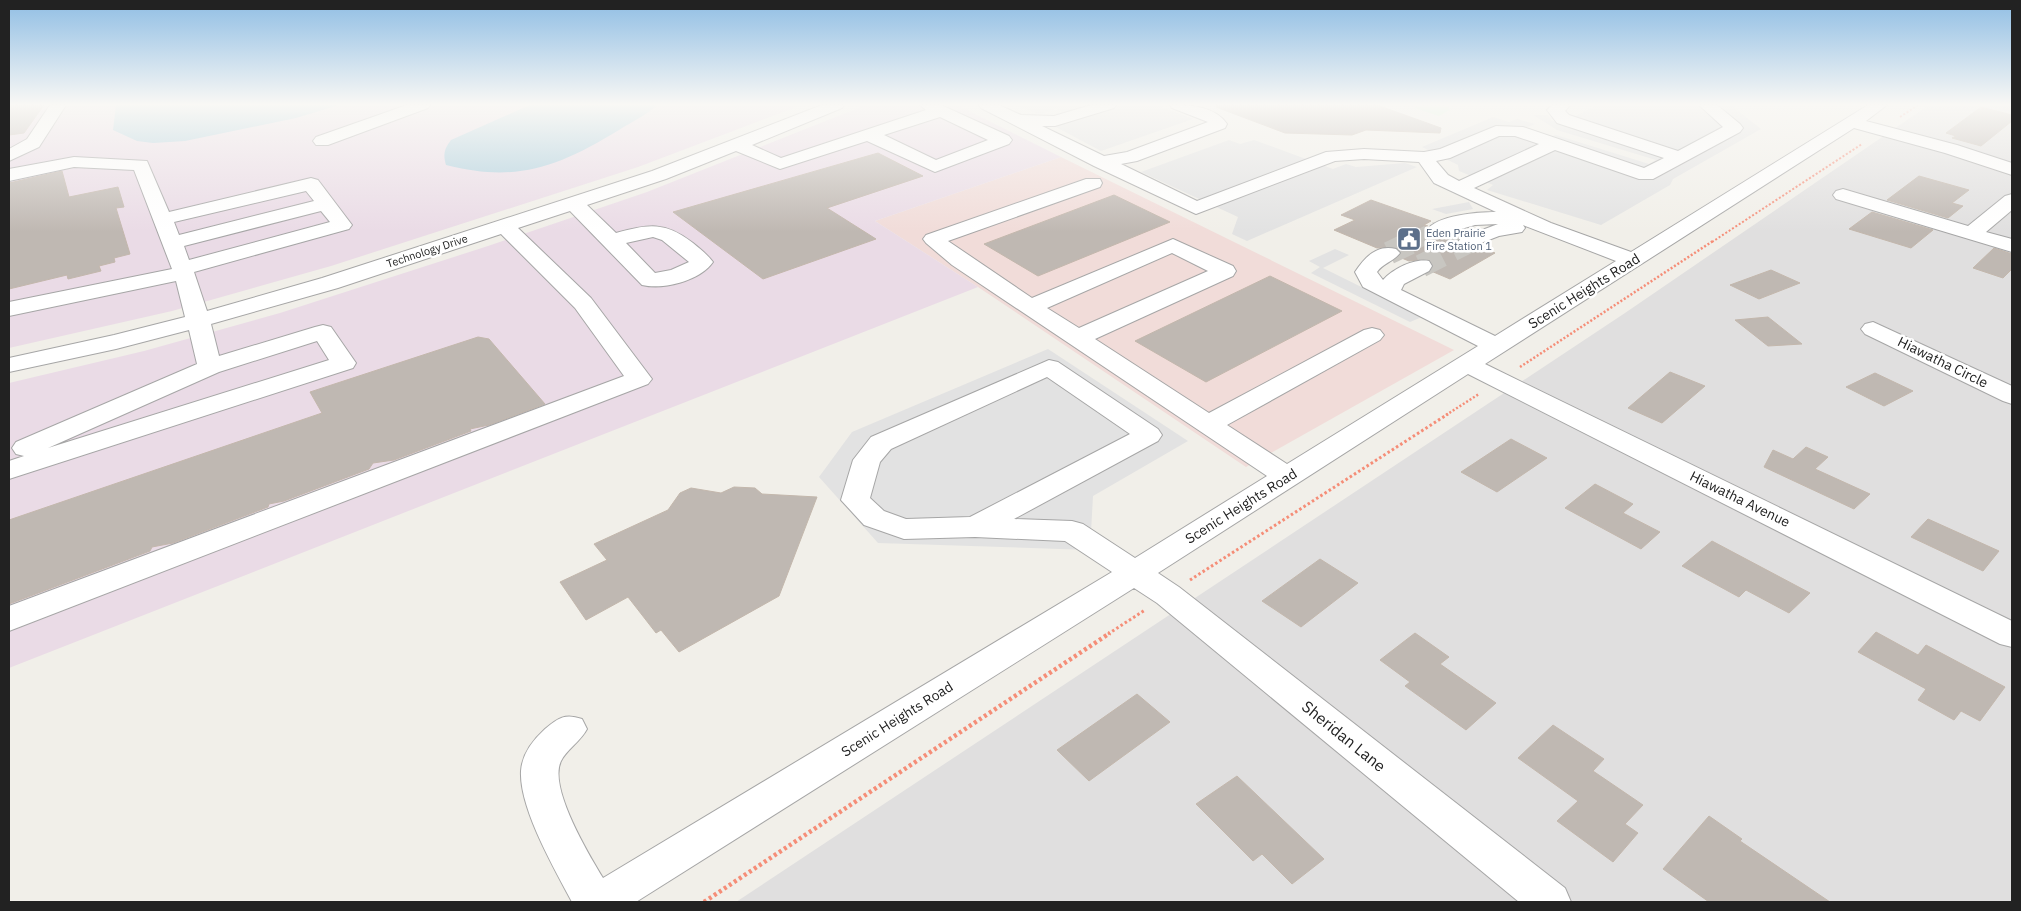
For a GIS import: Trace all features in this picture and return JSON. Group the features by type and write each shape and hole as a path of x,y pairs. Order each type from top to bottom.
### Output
{"street":[{"path":"9,156 24,148"},
{"name":"Technology Drive","path":"9,365 116,342 330,283 575,204 731,148"},
{"path":"744,148 780,164 831,148"},
{"path":"895,148 935,167 984,148"},
{"path":"1071,148 1196,208 1332,156 1364,154 1424,157 1444,154 1459,148"},
{"path":"1100,162 1116,150 1123,148"},
{"path":"1458,188 1546,148"},
{"path":"1564,148 1646,175 1697,148"},
{"path":"1650,148 1679,157"},
{"name":"Scenic Heights Road","path":"600,902 1136,572 1812,148"},
{"path":"1957,148 2012,169"},
{"path":"1424,157 1442,179 1458,188 1544,227 1634,260"},
{"path":"9,175 74,162 141,165 184,270 210,367"},
{"path":"1093,183 933,239 1030,307 1287,477"},
{"path":"9,309 184,270 342,226 311,184 163,219"},
{"path":"1843,196 2012,246"},
{"path":"1971,234 2012,200"},
{"path":"173,244 326,204"},
{"path":"575,204 612,241"},
{"path":"1437,230 1468,218 1492,217 1544,227"},
{"path":"9,620 639,379 583,303 505,226"},
{"path":"1468,242 1494,231 1544,227"},
{"path":"1030,307 1173,245 1225,271 1077,338"},
{"path":"1389,253 1373,261 1366,272 1371,282 1391,294 1497,346"},
{"path":"1391,294 1389,287 1396,279 1421,266"},
{"name":"Hiawatha Circle","path":"1873,329 2012,396"},
{"path":"9,456 210,367 323,332 344,363 9,470"},
{"path":"1207,425 1372,335"},
{"name":"Hiawatha Avenue","path":"1467,364 2012,635"},
{"path":"975,527 1149,435 1049,367 881,443 867,460 855,500 874,518 904,529 975,527 1072,531"},
{"path":"1046,490 1072,531"},
{"name":"Sheridan Lane","path":"1072,531 1168,594 1550,902"},
{"path":"569,729 542,758 540,770 544,802 566,851 594,902"}],"path":[{"path":"704,902 1168,594 1500,380 1838,148"}],"shaded area":[{"path":"9,148 690,148 638,167 331,266 172,311 9,348"},
{"path":"759,148 1042,148 1061,157 875,221 978,287 9,668 9,383 144,351 280,313 647,192"},
{"path":"1094,148 1111,148 1101,151"},
{"path":"1208,148 1274,148 1333,169 1346,164 1356,167 1405,163 1417,167 1247,241 1232,234 1238,217 1141,172"},
{"path":"1423,148 1596,148 1649,164 1656,160 1615,148 1728,148 1673,179 1670,185 1601,225 1487,190 1493,185 1459,171 1458,165"},
{"path":"1867,148 2012,148 2012,902 736,902 1625,313"},
{"path":"1061,157 1454,350 1246,467 978,287 875,221"},
{"path":"1469,202 1473,209 1446,214 1432,209"},
{"path":"1335,249 1349,255 1323,268 1422,317 1410,322 1311,273 1320,267 1309,261"},
{"path":"1048,349 1188,441 1093,496 1090,550 878,543 819,477 852,432"}],"water":[{"path":"446,148 588,148 556,162 516,172 471,170 446,165"}],"building":[{"path":"878,153 923,176 827,208 876,239 763,279 673,212"},
{"path":"62,171 69,197 118,187 124,207 116,208 130,254 114,258 115,262 99,266 101,271 68,279 67,275 9,289 9,183"},
{"path":"1919,176 1969,190 1952,203 1963,206 1948,218 1887,200"},
{"path":"1114,195 1170,222 1038,276 984,244"},
{"name":"Eden Prairie Fire Station 1","path":"1371,200 1431,221 1424,225 1428,226 1425,230 1429,236 1438,238 1449,235 1458,238 1456,242 1460,248 1469,250 1478,246 1495,253 1450,279 1431,271 1434,265 1429,259 1409,261 1399,257 1402,253 1396,247 1377,248 1334,230 1355,220 1341,215"},
{"path":"1872,212 1933,230 1911,248 1849,229"},
{"path":"1994,248 2012,254 2012,269 2003,278 1973,268"},
{"path":"1771,270 1800,283 1759,299 1730,285"},
{"path":"1270,276 1342,311 1206,382 1135,341"},
{"path":"1768,317 1802,344 1768,346 1735,320"},
{"path":"478,337 489,339 545,404 489,425 470,429 471,431 394,460 373,463 369,469 284,501 269,504 268,507 173,543 152,547 150,551 9,604 9,520 322,413 310,392"},
{"path":"1670,372 1705,386 1662,423 1628,408"},
{"path":"1875,373 1913,391 1884,406 1846,387"},
{"path":"1511,439 1547,458 1497,492 1461,472"},
{"path":"1806,447 1828,457 1815,469 1870,494 1854,509 1764,467 1773,450 1793,459"},
{"path":"1595,484 1633,504 1623,513 1660,532 1641,549 1565,508"},
{"path":"734,487 755,488 762,494 817,497 779,596 679,652 661,630 656,633 628,597 586,620 560,582 607,560 594,544 668,510 680,493 691,488 721,493"},
{"path":"1928,519 1999,551 1983,571 1911,537"},
{"path":"1712,541 1810,593 1789,613 1746,590 1739,597 1682,566"},
{"path":"1320,559 1358,583 1301,627 1262,601"},
{"path":"1876,632 1918,655 1926,645 2005,687 1980,721 1961,711 1954,720 1918,700 1926,689 1858,652"},
{"path":"1415,633 1449,657 1440,664 1496,703 1466,730 1405,686 1410,682 1380,660"},
{"path":"1137,694 1170,722 1089,781 1057,750"},
{"path":"1553,725 1604,759 1593,771 1643,805 1625,824 1638,833 1613,862 1557,821 1578,801 1518,758"},
{"path":"1237,776 1324,859 1292,884 1262,854 1253,861 1196,804"},
{"path":"1709,816 1742,839 1740,841 1830,902 1709,902 1663,869"}],"tunnel":[{"path":"1412,242 1437,230"},
{"path":"1389,253 1414,241"},
{"path":"1421,266 1468,242"}],"place":[{"name":"Eden Prairie Fire Station 1","path":"1409,239"}]}
